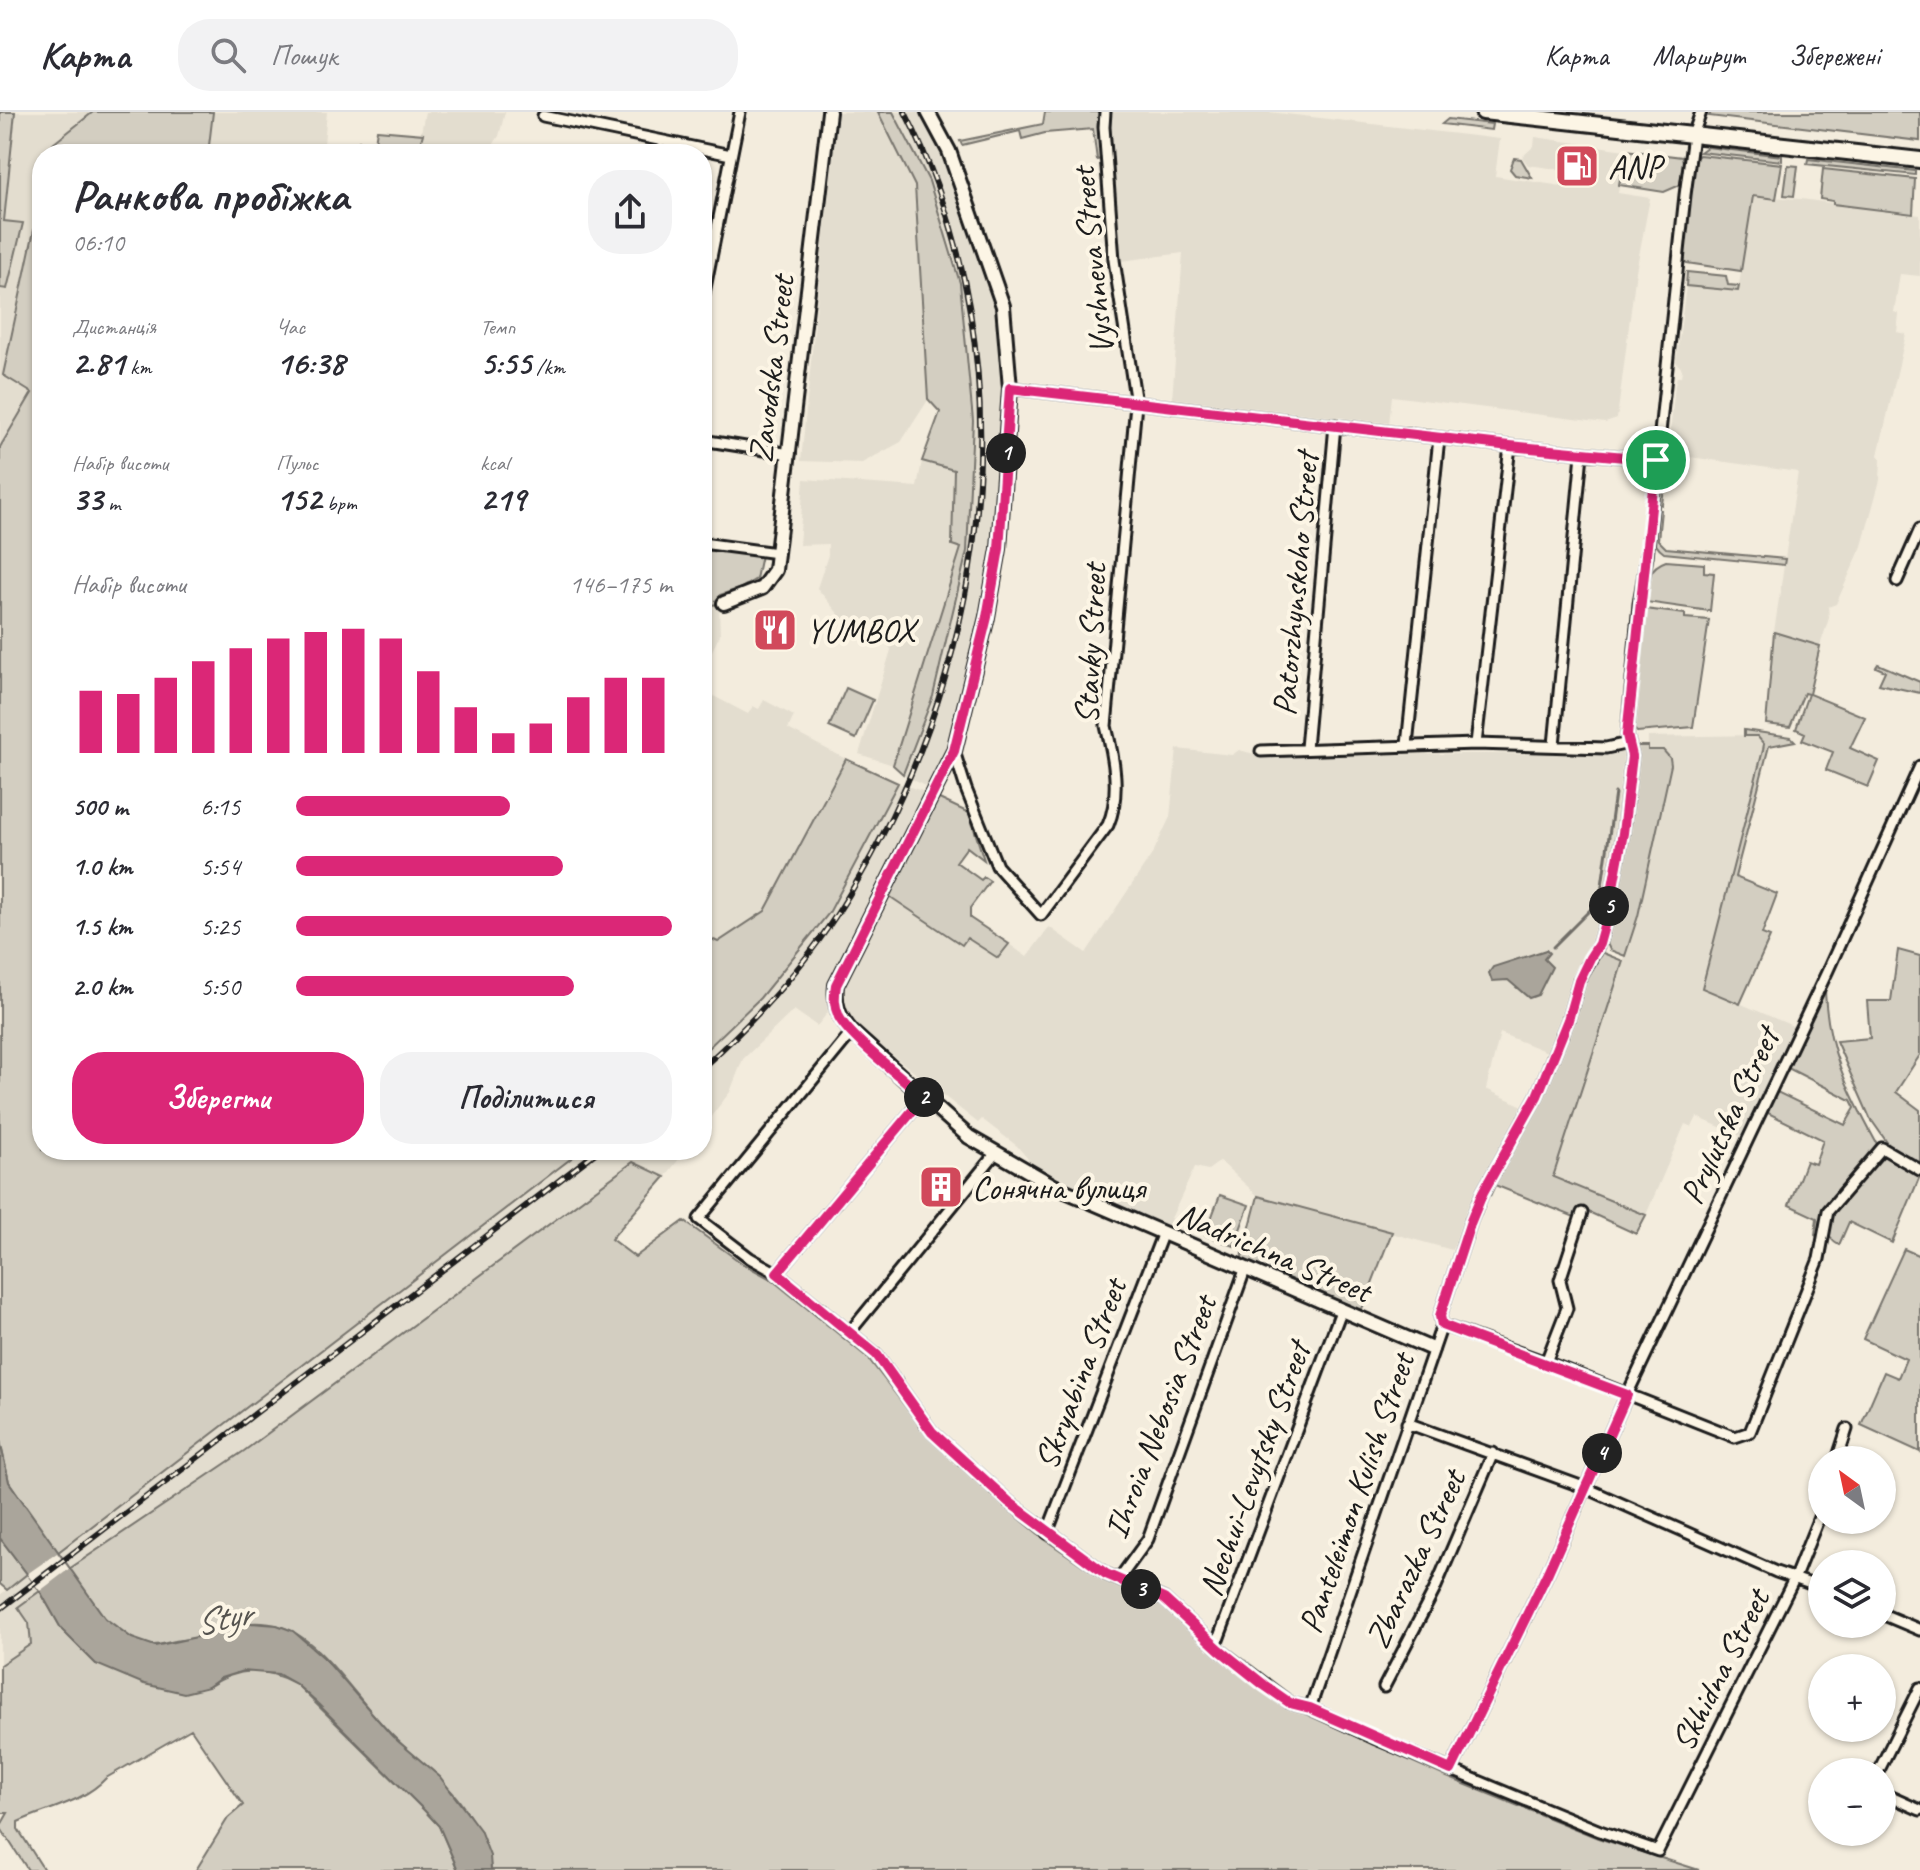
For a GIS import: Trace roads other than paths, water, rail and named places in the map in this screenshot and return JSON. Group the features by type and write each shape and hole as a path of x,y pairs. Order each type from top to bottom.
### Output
{"main road":[{"path":"1483,112 1920,160"}],"street":[{"path":"712,255 740,112"},
{"name":"Zavodska Street","path":"724,603 762,588 775,570 829,112"},
{"path":"928,112 949,151 1003,306 1010,388 999,549 987,617 954,751"},
{"name":"Vyshneva Street","path":"1105,112 1114,260 1136,404"},
{"name":"Panteleimon Kulish Street","path":"1310,1708 1442,1325 1440,1316 1471,1221 1483,1192 1537,1096 1568,1020 1579,981 1599,944 1609,908 1623,833 1632,756 1627,735 1639,604 1647,556 1693,135 1701,112"},
{"path":"543,116 678,144"},
{"path":"712,151 731,155"},
{"path":"1010,388 1656,460"},
{"name":"Stavky Street","path":"954,751 997,866 1041,915 1108,825 1113,813 1115,763 1106,726 1136,404"},
{"name":"Patorzhynskoho Street","path":"1306,748 1335,425"},
{"path":"1407,745 1439,438"},
{"path":"712,442 790,454"},
{"path":"1476,744 1510,446"},
{"path":"1554,745 1582,454"},
{"path":"1897,581 1920,529"},
{"path":"712,544 777,553"},
{"path":"1261,751 1476,744 1606,748 1629,743"},
{"name":"Nadrichna Street","path":"954,751 836,985 834,1001 840,1019 969,1137 995,1154 1086,1202 1432,1349"},
{"name":"Prylutska Street","path":"1451,1770 1828,970 1920,766"},
{"path":"852,1032 699,1219 750,1258 777,1273 877,1355 932,1432 1047,1533 1106,1574 1164,1599 1290,1703 1310,1708 1451,1770"},
{"path":"777,1273 924,1097"},
{"path":"1442,1325 1546,1362 1735,1437 1750,1432 1819,1259 1828,1211 1882,1148 1920,1170"},
{"path":"849,1333 995,1154"},
{"path":"1546,1362 1567,1308 1560,1280 1582,1213"},
{"name":"Skryabina Street","path":"1047,1533 1162,1235"},
{"name":"Ihroia Nebosia Street","path":"1119,1579 1148,1539 1245,1270"},
{"name":"Nechui-Levytsky Street","path":"1216,1645 1341,1311"},
{"path":"1407,1423 1586,1488 1776,1572 1808,1582"},
{"path":"1842,1446 1847,1429"},
{"name":"Zbarazka Street","path":"1384,1687 1434,1591 1493,1453"},
{"name":"Skhidna Street","path":"1451,1770 1600,1831 1658,1851 1795,1577 1812,1534"},
{"path":"1896,1620 1920,1630"},
{"path":"1885,1758 1920,1688"},
{"path":"1896,1799 1920,1810"}],"waterway":[{"path":"1553,947 1600,900 1615,793"}],"railway":[{"path":"712,1059 775,995 808,955 837,914 889,823 929,726 959,624 976,520 980,416 970,312 945,210 905,112"},
{"path":"0,1609 586,1160"}],"place":[{"name":"ANP","path":"1577,166"},
{"name":"YUMBOX","path":"775,630"},
{"name":"Сонячна вулиця","path":"941,1187"}],"water label":[{"name":"Styr","path":"223,1618"}]}
